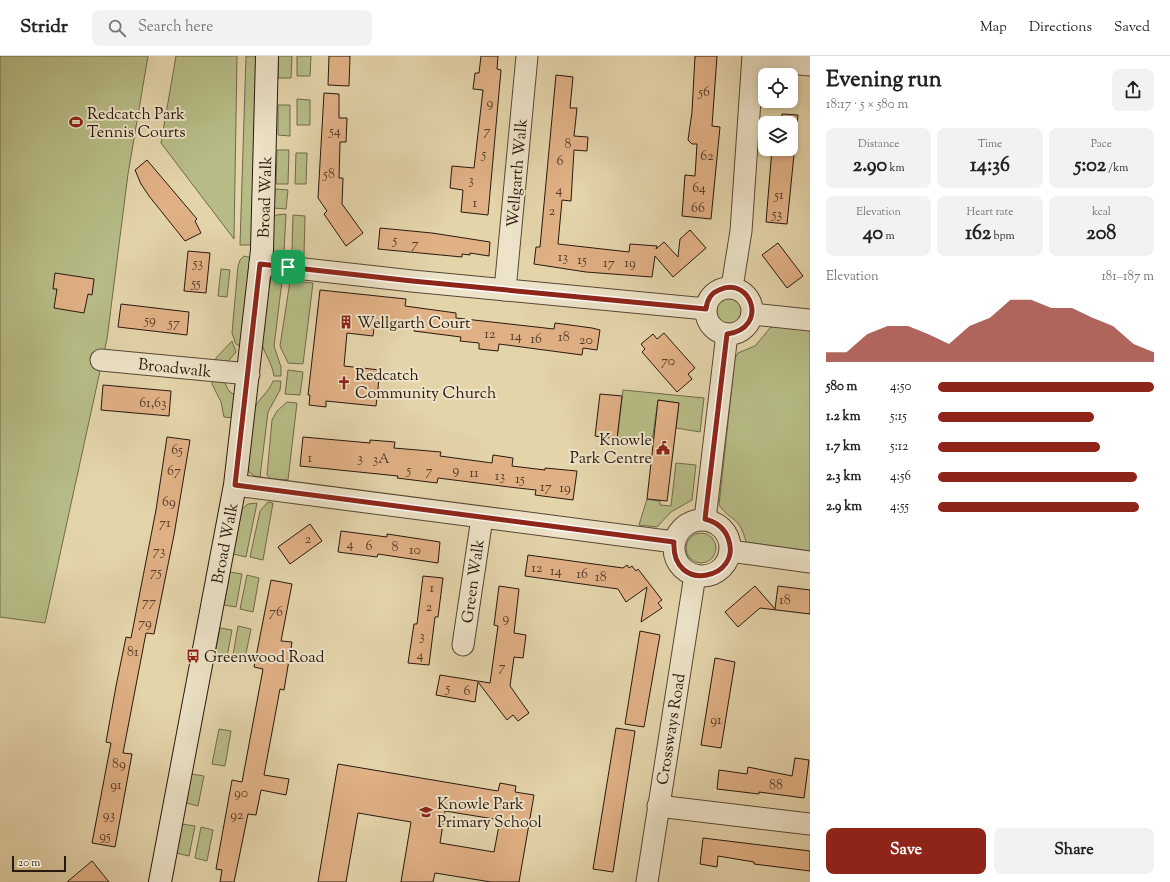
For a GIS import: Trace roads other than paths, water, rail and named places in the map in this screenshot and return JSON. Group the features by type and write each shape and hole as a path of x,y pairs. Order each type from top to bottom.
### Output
{"street":[{"name":"Broad Walk","path":"160,882 235,485 249,374 260,264 267,56"},
{"name":"Wellgarth Walk","path":"505,290 527,56"},
{"path":"732,287 741,231 753,58 810,65"},
{"path":"260,264 505,290 706,309"},
{"path":"732,287 746,294 750,300 752,314 749,323 743,329 736,333 727,334 714,329 706,316 706,309 707,301 712,295 725,288 732,287"},
{"path":"752,314 810,320"},
{"path":"705,519 727,334"},
{"name":"Broadwalk","path":"101,360 249,374"},
{"path":"235,485 674,542"},
{"name":"Green Walk","path":"463,645 482,518"},
{"path":"705,519 714,522 724,530 730,542 730,551 726,563 718,571 707,576 695,575 687,572 676,559 674,542 678,532 685,525 695,520 705,519"},
{"path":"730,551 810,562"},
{"name":"Crossways Road","path":"647,882 695,575"},
{"path":"658,806 810,824"}],"place":[{"name":"Redcatch Park Tennis Courts","path":"76,122"},
{"name":"Wellgarth Court","path":"346,322"},
{"name":"Redcatch Community Church","path":"344,383"},
{"name":"Knowle Park Centre","path":"663,448"},
{"name":"Greenwood Road","path":"193,656"},
{"name":"Knowle Park Primary School","path":"426,812"}]}
